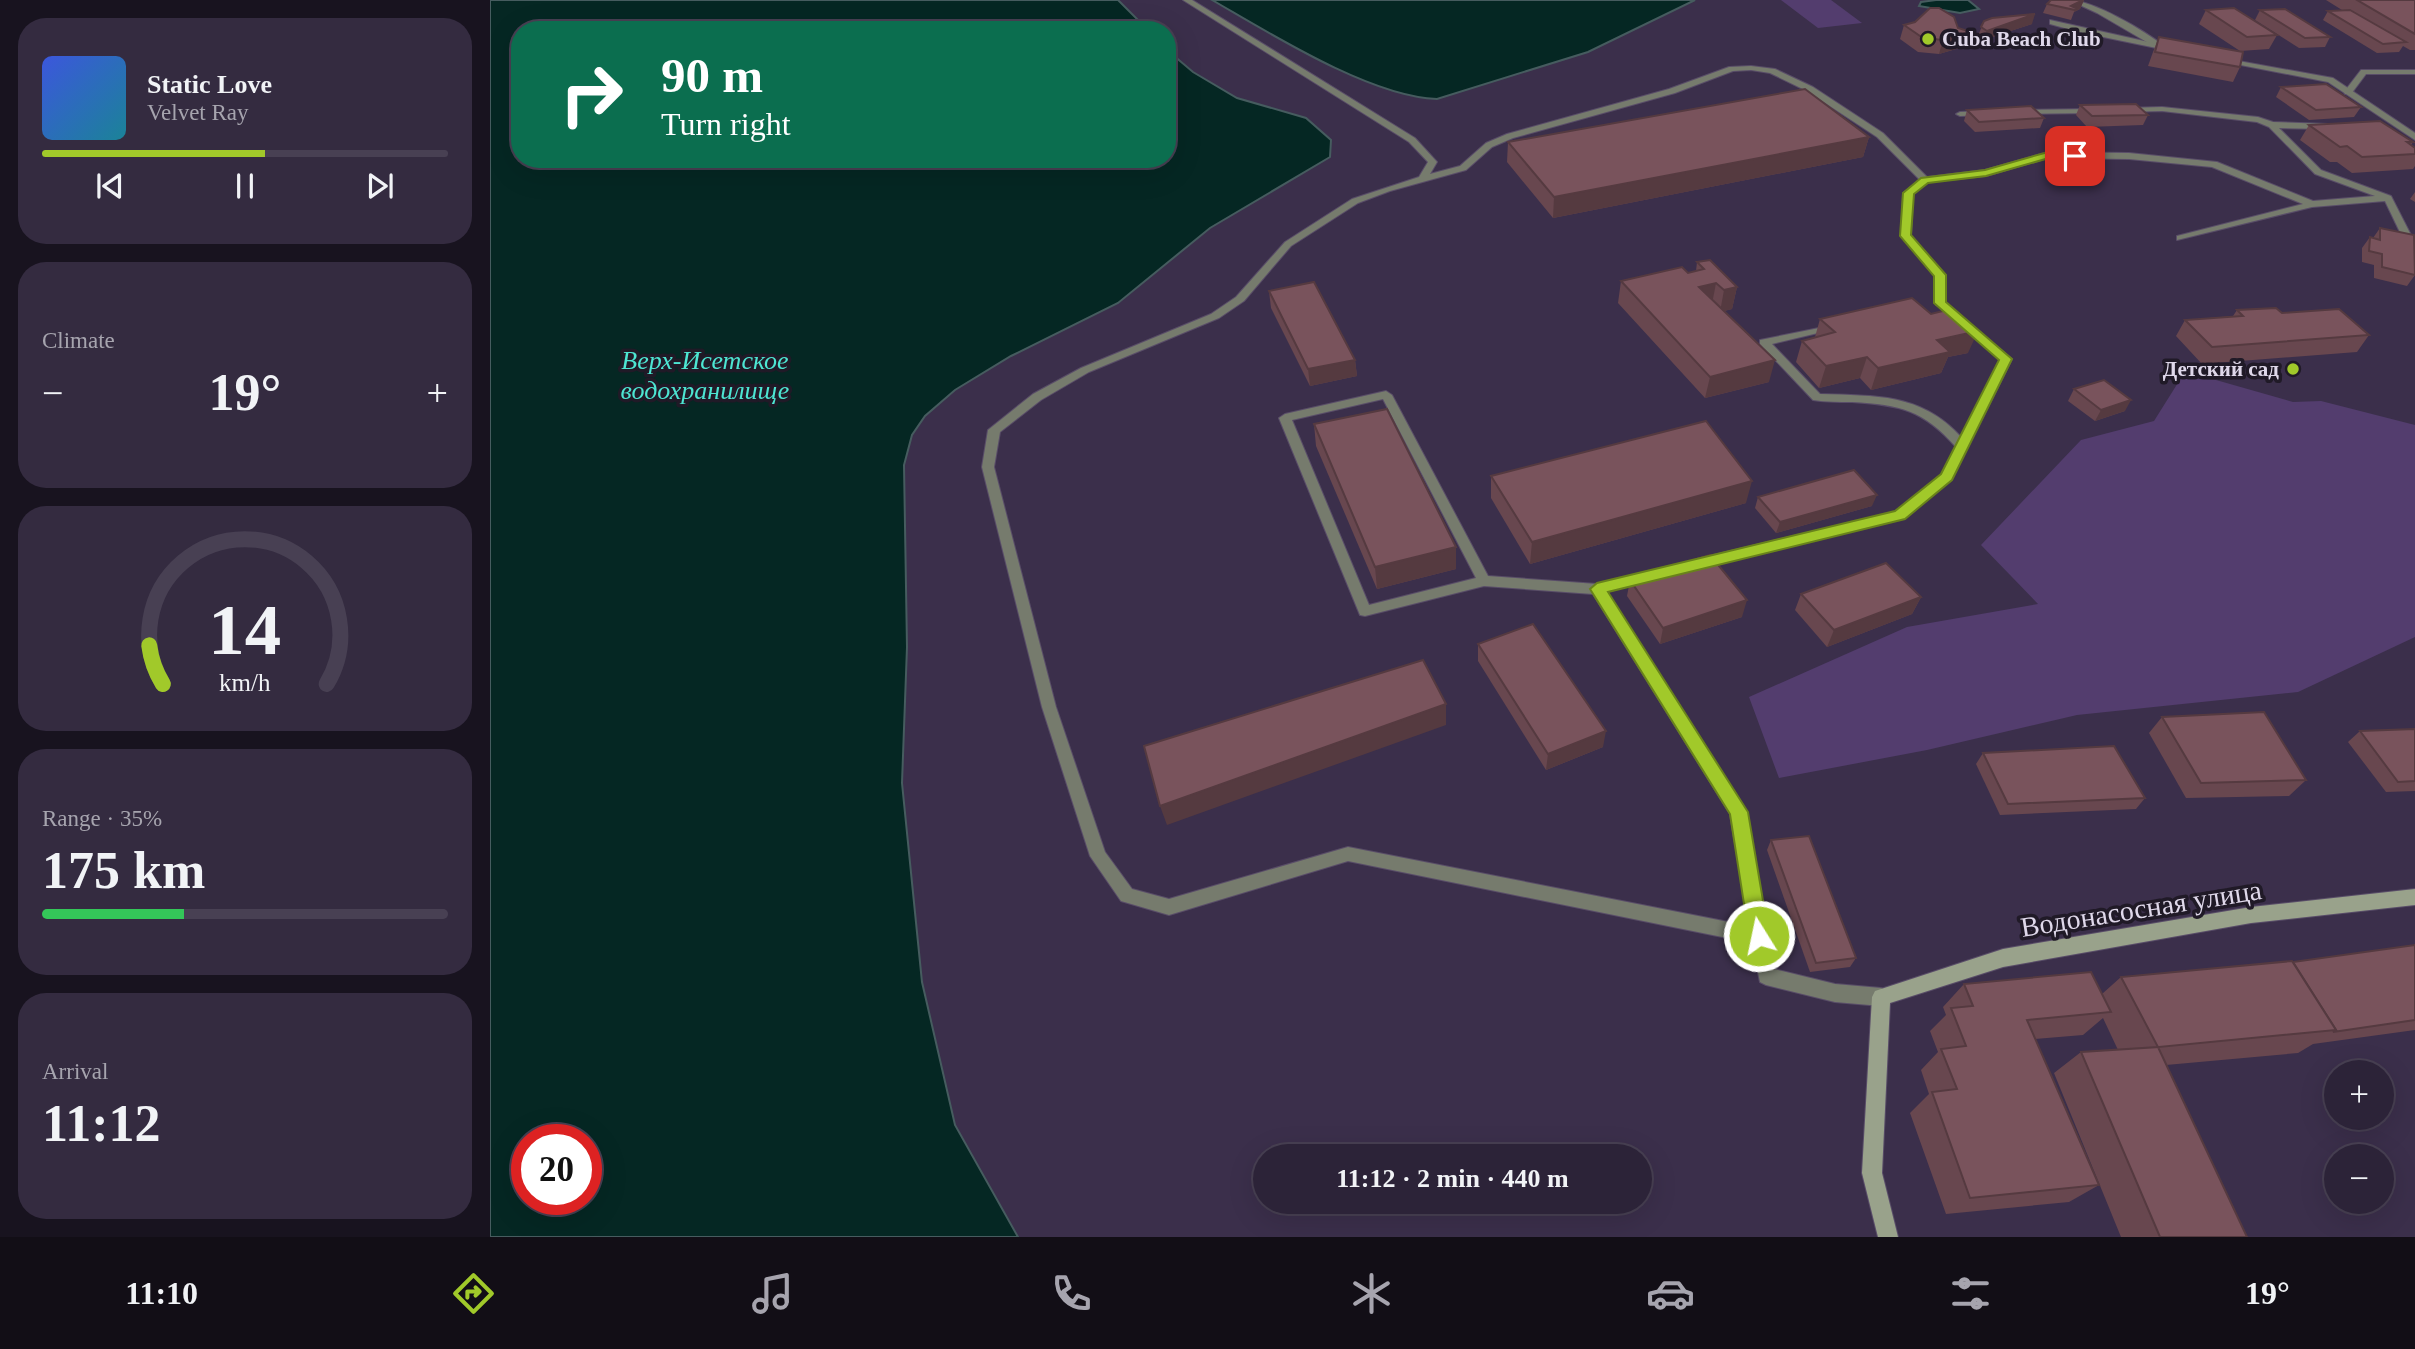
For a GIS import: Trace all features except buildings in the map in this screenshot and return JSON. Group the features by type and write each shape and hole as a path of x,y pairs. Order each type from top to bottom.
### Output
{"street":[{"path":"1187,0 1412,140 1433,163 1421,181"},
{"path":"2073,0 2100,11 2160,46"},
{"path":"2053,22 2186,52"},
{"path":"2212,57 2330,80 2415,137"},
{"path":"1759,936 1348,854 1169,906 1128,895 1098,856 1049,707 988,467 994,430 1037,397 1085,370 1215,316 1240,299 1288,244 1355,201 1387,189 1463,168 1489,145 1510,136 1672,91 1732,69 1772,71 1810,89 1880,135 1925,180"},
{"path":"2348,92 2364,72 2415,72"},
{"path":"2014,113 2162,109 2258,120 2272,125 2336,126"},
{"path":"1960,114 2000,113"},
{"path":"2272,125 2318,172 2388,198 2415,253"},
{"path":"2374,127 2400,127"},
{"path":"1677,569 1899,515 1947,477 2006,359 1940,303 1940,275 1906,236 1908,193 1925,180 1986,173 2048,155 2129,156 2214,164 2312,204"},
{"path":"2180,238 2312,204 2388,198"},
{"path":"1926,306 1940,303"},
{"path":"1845,324 1764,342 1817,397 1872,400 1922,411 1945,427 1962,446"},
{"path":"1484,581 1387,395 1285,418 1365,611 1484,581 1597,589 1664,573"},
{"path":"1597,589 1738,812 1766,975 1835,992 1881,997 1872,1173 1888,1237"},
{"name":"Водонасосная улица","path":"1881,997 2003,957 2251,915 2415,897"}],"shaded area":[{"path":"1781,0 1831,0 1862,23 1818,28"},
{"path":"2181,378 2216,380 2293,402 2321,401 2415,425 2415,637 2298,692 2077,715 1927,750 1779,778 1749,697 1907,627 2038,604 1981,545 2081,440 2154,421"}],"water":[{"name":"Верх-Исетское водохранилище","path":"490,0 1118,0 1139,21 511,21 511,168 1176,168 1176,58 1193,72 1237,98 1306,118 1331,140 1330,157 1210,228 1118,303 1011,356 955,390 925,416 912,435 904,465 907,647 902,783 922,982 955,1125 1018,1237 490,1237"},
{"path":"1212,0 1695,0 1588,52 1437,99 1411,96 1352,76 1292,46"},
{"path":"1968,0 1979,9 1960,13 1919,6 1921,2"}],"place":[{"name":"Cuba Beach Club","path":"1928,39"},
{"name":"Детский сад","path":"2293,369"}],"route":[{"path":"1759,936 1738,812 1597,589 1899,515 1947,477 2006,359 1940,303 1940,275 1906,236 1908,193 1925,180 1986,173 2048,155 2075,156"}]}
